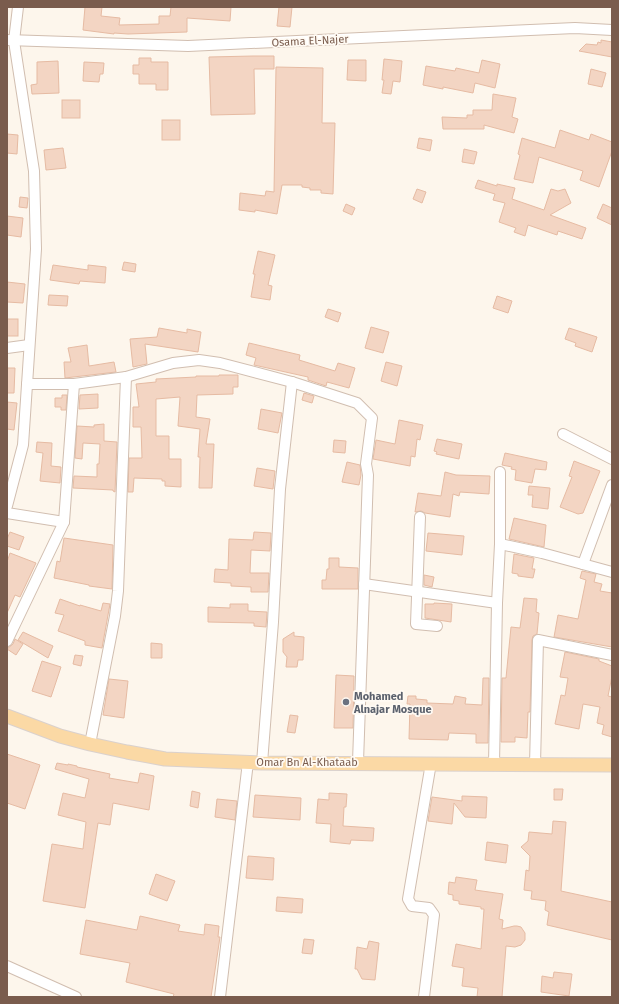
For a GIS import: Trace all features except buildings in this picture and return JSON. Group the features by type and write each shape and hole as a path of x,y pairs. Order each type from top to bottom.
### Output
{"main road":[{"name":"Omar Bn Al-Khataab","path":"7,716 60,736 90,744 165,758 262,763 358,762 612,765"}],"street":[{"path":"7,506 23,445 36,249 34,171 11,41 18,7"},
{"name":"Osama El-Najer","path":"11,41 188,46 575,28 612,30"},
{"path":"7,348 29,345"},
{"path":"27,384 74,384 126,377 173,363 199,360 220,363 292,382 357,403 372,418 366,464 368,475 358,762"},
{"path":"90,744 117,603 126,377"},
{"path":"262,763 273,622 280,489 292,382"},
{"path":"7,641 64,522 74,384"},
{"path":"564,434 612,459"},
{"path":"494,764 497,603 500,544 500,472"},
{"path":"583,564 612,485"},
{"path":"7,513 64,522"},
{"path":"420,517 416,624 437,626"},
{"path":"500,544 542,553 612,572"},
{"path":"364,584 497,603"},
{"path":"535,765 538,640 612,655"},
{"path":"220,997 248,762"},
{"path":"424,997 434,915 429,908 412,906 408,899 431,763"},
{"path":"7,966 76,997"}],"place":[{"name":"Mohamed Alnajar Mosque","path":"346,702"}]}
